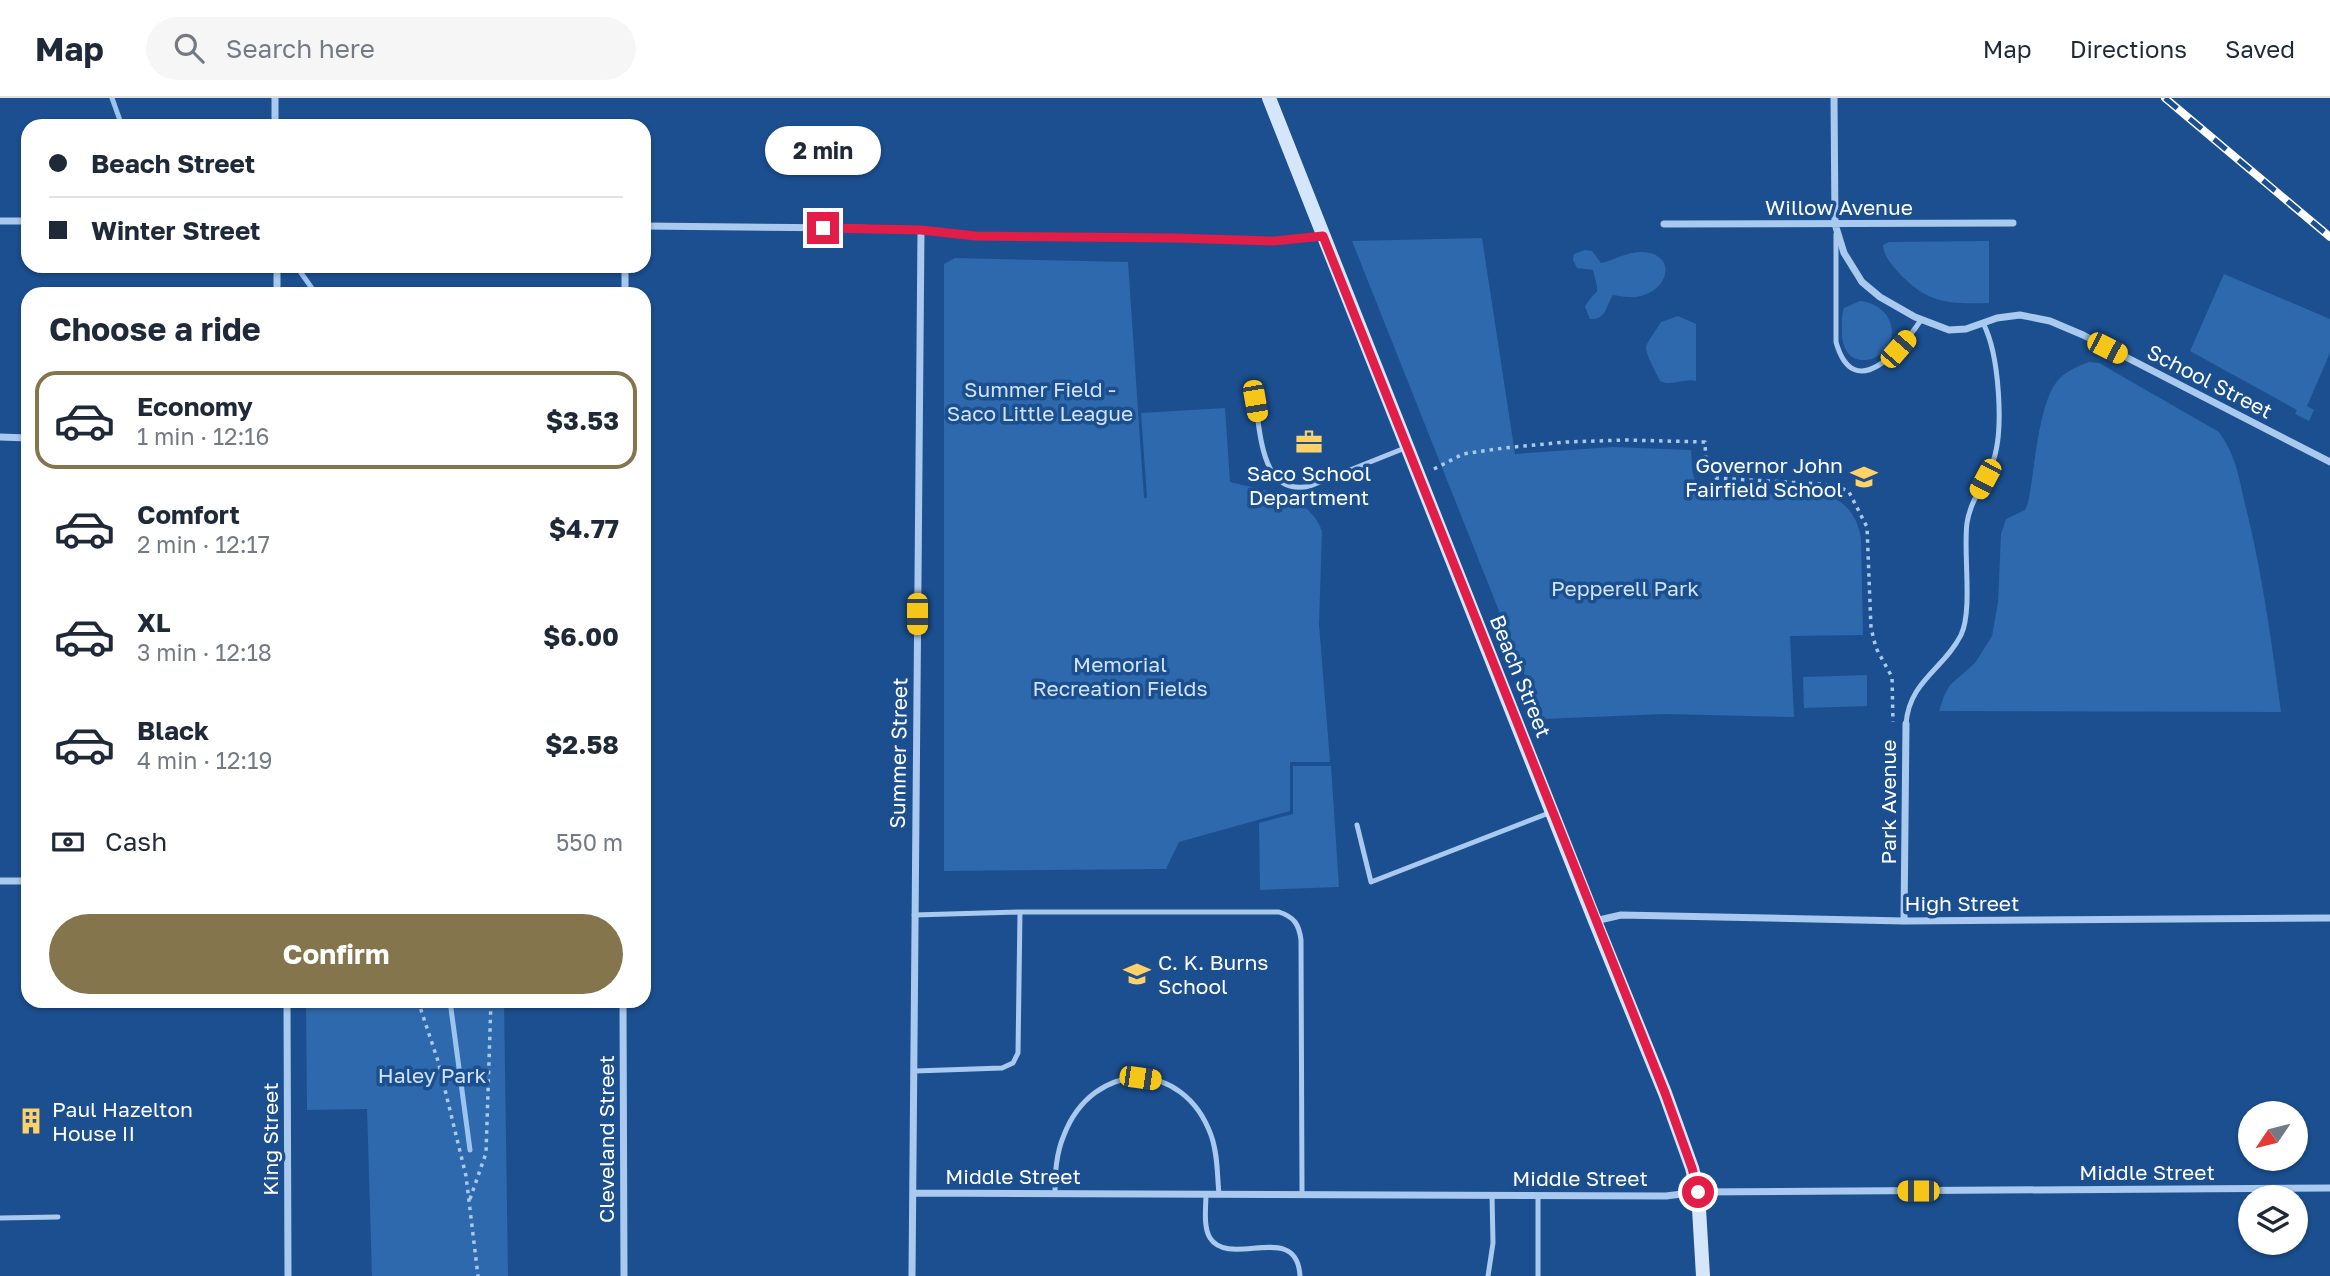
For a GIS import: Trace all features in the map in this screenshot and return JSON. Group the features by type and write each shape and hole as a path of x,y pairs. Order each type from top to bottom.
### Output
{"main road":[{"name":"Beach Street","path":"1269,98 1665,1093 1698,1192 1703,1276"}],"street":[{"path":"275,98 275,119"},
{"path":"1834,98 1836,226"},
{"path":"0,221 21,221"},
{"name":"Willow Avenue","path":"1664,224 1836,226 2013,223"},
{"path":"651,226 850,228 921,230 976,236 1274,241 1323,236"},
{"name":"School Street","path":"1836,226 1844,253 1862,282 1880,296 1922,320 1949,330 1966,329 1997,318 2020,314 2050,321 2083,335 2330,462"},
{"name":"Summer Street","path":"912,1276 921,230"},
{"path":"0,437 21,438"},
{"name":"Park Avenue","path":"1904,921 1906,724"},
{"path":"0,881 21,881"},
{"name":"High Street","path":"1595,921 1621,915 1904,921 2330,918"},
{"name":"King Street","path":"287,1008 288,1276"},
{"name":"Cleveland Street","path":"623,1008 624,1276"},
{"name":"Middle Street","path":"914,1193 1666,1196 1698,1192 2330,1188"}],"lane":[{"path":"1836,226 1836,342 1844,360 1857,370 1864,371 1879,366 1898,349 1922,320"},
{"path":"1906,724 1907,713 1915,693 1956,642 1965,625 1967,525 1973,502 1993,463 1998,440 1998,388 1991,338 1983,323"},
{"path":"1255,401 1267,463 1281,482 1292,487 1310,485 1408,447"},
{"path":"1357,825 1371,882 1552,812"},
{"path":"915,1071 1002,1068 1013,1063 1018,1053 1020,912"},
{"path":"914,915 1020,912 1279,912 1288,915 1296,921 1301,940 1302,1193"},
{"path":"1055,1193 1057,1160 1070,1122 1102,1088 1128,1078 1155,1080 1170,1085 1194,1105 1211,1135 1219,1194"},
{"path":"1206,1194 1208,1236 1216,1245 1228,1248 1285,1250 1296,1258 1300,1276"},
{"path":"1488,1276 1493,1243 1492,1195"},
{"path":"1538,1196 1538,1276"},
{"path":"0,1218 58,1217"}],"path":[{"path":"1419,476 1469,452 1566,442 1626,440 1705,442 1706,466 1716,478 1838,486 1849,492 1867,527 1871,628 1877,648 1892,677 1892,731"},
{"path":"420,1008 438,1061 466,1177 478,1276"},
{"path":"469,1201 486,1153 491,1008"}],"green space":[{"name":"Pepperell Park","path":"1482,238 1515,454 1612,447 1691,450 1694,477 1707,489 1831,497 1852,513 1861,538 1863,635 1790,636 1794,717 1665,714 1542,719 1352,241"},
{"path":"1989,241 1989,303 1951,302 1920,291 1891,264 1883,245 1889,242"},
{"path":"1585,250 1592,251 1601,263 1632,253 1653,254 1665,264 1664,279 1651,292 1641,296 1613,295 1603,314 1596,319 1590,319 1585,307 1597,290 1593,270 1577,268 1573,260 1574,254"},
{"name":"Memorial Recreation Fields","path":"955,258 1128,262 1144,498 1147,498 1141,413 1225,408 1230,482 1270,491 1296,501 1315,518 1322,531 1319,624 1330,762 1290,762 1290,811 1179,842 1166,869 944,871 944,264"},
{"path":"2224,274 2330,319 2330,353 2307,406 2314,410 2309,421 2295,414 2297,410 2190,351"},
{"path":"1860,301 1882,310 1892,330 1890,342 1884,351 1874,358 1864,360 1854,358 1846,350 1842,335 1844,308"},
{"path":"1678,316 1696,324 1696,381 1665,383 1660,381 1646,347 1661,322"},
{"path":"2089,362 2099,363 2219,432 2225,442 2237,470 2253,537 2281,712 1939,711 1950,685 1975,663 1992,636 1998,602 2001,534 2006,519 2025,510 2028,503 2038,436 2053,388 2066,373"},
{"path":"1867,675 1867,706 1804,708 1803,677"},
{"path":"1293,766 1331,766 1339,887 1260,890 1259,823 1293,814"},
{"name":"Haley Park","path":"306,1008 504,1008 508,1276 372,1276 367,1109 307,1110"}],"waterway":[{"path":"112,98 120,119"},
{"path":"301,273 311,287"},
{"path":"451,1008 470,1150"}],"railway":[{"path":"2165,98 2330,237"}],"place":[{"name":"Saco School Department","path":"1309,442"},
{"name":"Governor John Fairfield School","path":"1864,477"},
{"name":"C. K. Burns School","path":"1137,974"},
{"name":"Paul Hazelton House II","path":"31,1121"}],"route":[{"path":"823,228 921,230 976,236 1274,241 1323,236 1665,1093 1698,1192"}],"park label":[{"name":"Summer Field - Saco Little League","path":"1040,401"}]}
